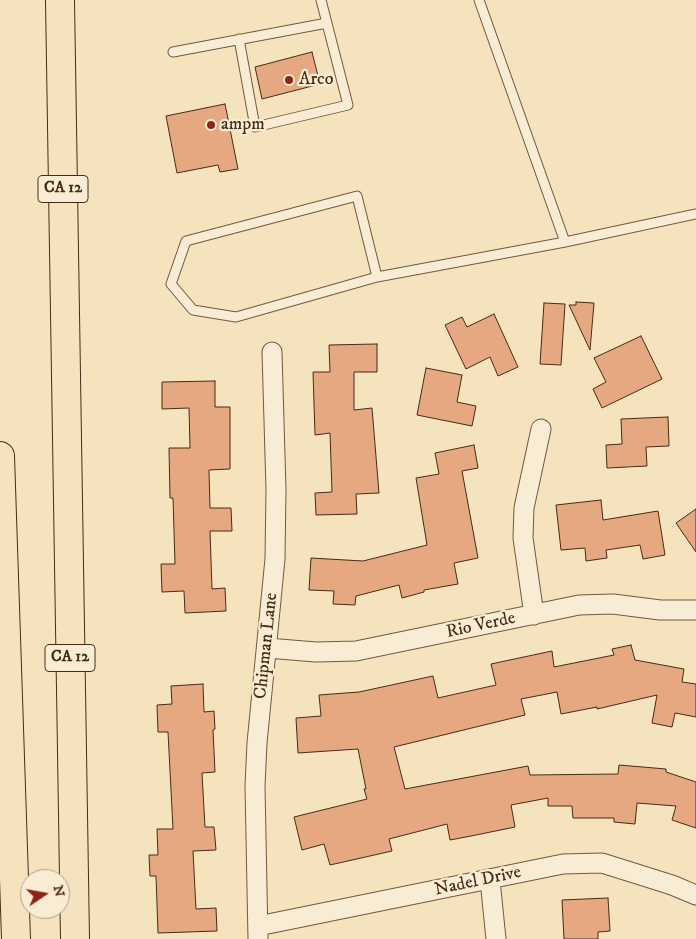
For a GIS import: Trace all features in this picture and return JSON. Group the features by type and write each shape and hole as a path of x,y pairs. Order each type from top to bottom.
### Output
{"highway":[{"name":"CA 12","path":"60,0 75,939"},
{"path":"0,456 16,939"}],"street":[{"name":"Chipman Lane","path":"258,932 255,778 275,559 276,490 272,352"},
{"path":"534,615 522,538 524,508 541,428"},
{"name":"Rio Verde","path":"267,648 316,652 356,651 579,606 613,604 660,610 696,610"},
{"name":"Nadel Drive","path":"258,932 563,864 602,863 663,882 696,895"},
{"path":"490,880 496,939"}],"lane":[{"path":"239,39 255,127 348,105 321,0"},
{"path":"479,0 564,242"},
{"path":"172,52 327,23"},
{"path":"377,278 357,196 186,241 172,284 193,310 236,317 377,278 696,214"}],"building":[{"path":"312,52 320,84 262,99 255,67"},
{"path":"225,104 238,169 220,172 218,165 177,173 166,116"},
{"path":"576,302 594,303 590,350 569,305 576,305"},
{"path":"544,303 565,304 561,365 540,364"},
{"path":"494,314 518,367 498,376 490,357 466,369 445,325 462,317 467,327"},
{"path":"641,336 662,379 602,408 593,389 606,382 594,358"},
{"path":"377,344 377,372 354,372 354,410 372,408 379,493 356,494 357,514 316,515 315,493 332,492 330,433 315,435 313,372 330,372 329,345"},
{"path":"426,368 462,375 457,402 476,406 472,426 417,415"},
{"path":"215,381 215,407 230,407 230,469 209,470 210,508 231,508 232,531 210,531 212,589 225,588 226,611 185,613 184,591 162,592 161,564 175,564 173,498 170,498 169,448 190,448 189,408 162,409 162,382"},
{"path":"668,417 669,446 646,447 647,466 607,468 606,445 622,444 621,419"},
{"path":"474,445 478,468 462,471 478,558 454,563 458,584 424,590 424,592 402,598 399,585 356,596 355,605 333,604 334,591 309,590 311,558 363,561 427,545 416,478 439,474 435,453"},
{"path":"601,500 603,520 658,511 665,555 643,559 640,545 606,550 607,558 586,561 585,548 561,550 556,505"},
{"path":"696,509 696,552 676,523"},
{"path":"631,645 635,660 684,669 682,682 696,684 696,717 675,713 672,727 652,723 657,695 597,709 597,707 561,714 557,692 521,699 525,715 394,747 405,789 528,766 530,775 618,774 619,765 666,769 666,772 696,782 696,828 672,820 676,806 637,803 635,824 614,822 614,818 573,818 572,806 548,806 548,798 511,805 515,827 450,840 447,824 389,839 392,851 330,865 324,844 302,850 294,817 367,799 358,749 298,753 296,718 321,716 319,695 359,692 433,676 438,698 496,685 491,664 552,651 554,667 614,655 612,649"},
{"path":"203,684 204,712 214,711 215,729 213,730 215,772 202,773 205,827 214,827 216,850 193,851 196,909 216,908 217,931 158,933 156,876 150,876 149,855 158,855 157,829 173,829 168,732 158,732 157,705 172,704 171,686"},
{"path":"608,898 610,931 598,932 598,939 564,939 562,900"}],"place":[{"name":"Arco","path":"289,80"},
{"name":"ampm","path":"211,125"}]}
